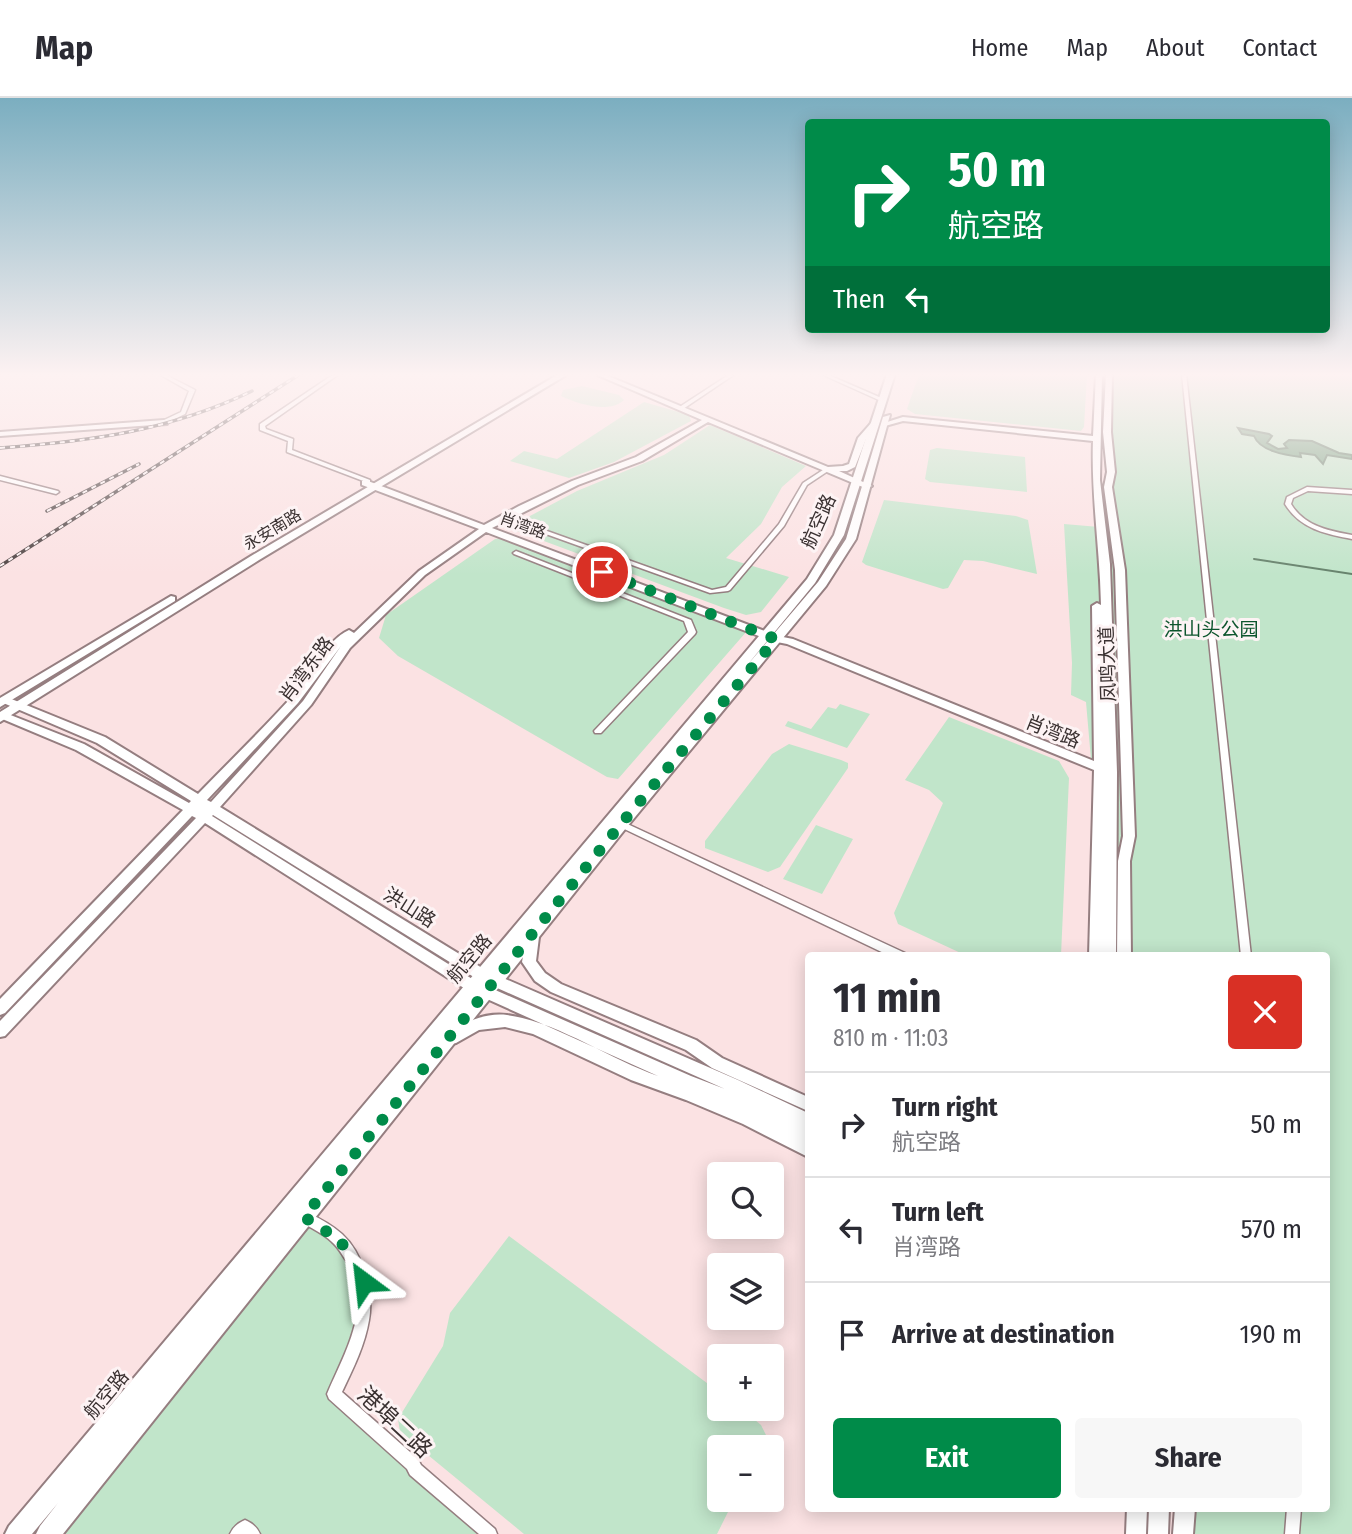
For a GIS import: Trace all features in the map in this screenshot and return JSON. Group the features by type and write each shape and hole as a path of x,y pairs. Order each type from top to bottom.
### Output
{"main road":[{"name":"永安南路","path":"2,709 440,441"},
{"name":"永安南路","path":"21,705 371,482 444,441"},
{"name":"航空路","path":"56,1531 304,1217 448,1040 485,984 532,937 776,636 839,535 862,483 875,441"},
{"name":"航空路","path":"17,1534 485,984 776,636"}],"street":[{"path":"291,441 289,451 371,482"},
{"name":"肖湾东路","path":"0,1031 203,809 294,701 336,645 416,571 486,525 549,494 639,459 669,441"},
{"path":"762,441 862,483"},
{"path":"814,463 835,468 852,465 861,441"},
{"name":"凤鸣大道","path":"1092,441 1099,548 1109,952"},
{"path":"1108,441 1111,472 1108,486 1118,551 1129,836 1124,861 1124,952"},
{"path":"1191,441 1246,952"},
{"path":"527,530 531,527 712,592 720,591 728,589 782,525 805,484 828,469"},
{"path":"0,478 56,492"},
{"name":"肖湾路","path":"371,482 776,636 1105,770"},
{"path":"1352,492 1307,489 1290,497 1288,504 1298,518 1312,526 1352,537"},
{"path":"516,553 687,620 692,632 598,732"},
{"name":"洪山路","path":"2,709 21,705 102,740 203,809 485,984 686,1081 805,1133"},
{"name":"洪山路","path":"2,709 203,809"},
{"name":"凤鸣大道","path":"1096,952 1105,770"},
{"name":"肖湾东路","path":"0,1009 203,809"},
{"path":"621,824 893,952"},
{"path":"532,937 529,962 540,977 556,988 691,1045 717,1063 805,1103"},
{"name":"洪山路","path":"485,984 805,1120"},
{"path":"448,1040 477,1024 505,1021 536,1028 636,1075 749,1119 805,1148"},
{"name":"港埠二路","path":"304,1217 340,1240 364,1282 365,1315 355,1350 334,1394 413,1464 415,1470 490,1534"},
{"path":"1136,1534 1138,1512"},
{"path":"1158,1534 1159,1512"},
{"path":"1183,1534 1185,1512"},
{"path":"1292,1534 1294,1512"},
{"path":"237,1534 245,1527 253,1534"}],"green space":[{"path":"584,441 653,441 614,462 569,478 510,461 524,451 557,459"},
{"path":"685,441 747,441 806,466 782,487 761,524 726,558 789,577 761,612 746,615 724,608 517,531 513,525 577,491 664,455"},
{"name":"洪山头公园","path":"1102,441 1352,441 1352,1534 1192,1534 1194,1512 1330,1512 1330,952 1108,952 1086,702 1071,695 1072,663 1064,524 1111,528"},
{"path":"937,448 1025,457 1027,492 930,482 925,479 930,450"},
{"path":"884,500 1016,516 1028,520 1037,574 983,561 964,560 948,588 943,589 866,565 862,562"},
{"path":"502,538 747,631 618,779 607,777 398,656 379,638 386,615 495,539"},
{"path":"840,704 870,714 847,748 785,726 788,721 811,729 828,707 836,709"},
{"path":"949,717 1059,761 1069,778 1061,952 959,952 898,924 894,913 943,803 929,790 905,780"},
{"path":"789,744 841,760 848,763 848,768 780,867 768,872 705,848 705,841 772,754"},
{"path":"816,825 853,839 822,894 783,879"},
{"path":"304,1217 341,1242 362,1281 363,1317 334,1394 490,1534 64,1534 55,1525"},
{"path":"509,1236 707,1383 707,1421 756,1421 766,1435 707,1435 707,1512 728,1512 717,1534 524,1534 400,1432 398,1419 443,1346 450,1313"}],"shaded area":[{"path":"1257,441 1268,441 1267,443 1278,449 1287,448 1284,444 1288,441 1312,441 1339,453 1352,455 1352,459 1327,455 1323,464 1315,455 1300,453 1301,457 1267,449"}],"waterway":[{"path":"1254,559 1352,574"}],"railway":[{"path":"0,448 72,441"},
{"path":"0,566 195,441"},
{"path":"47,511 139,464"}],"route":[{"path":"364,1282 340,1240 304,1217 621,824 776,639 602,572"}]}
